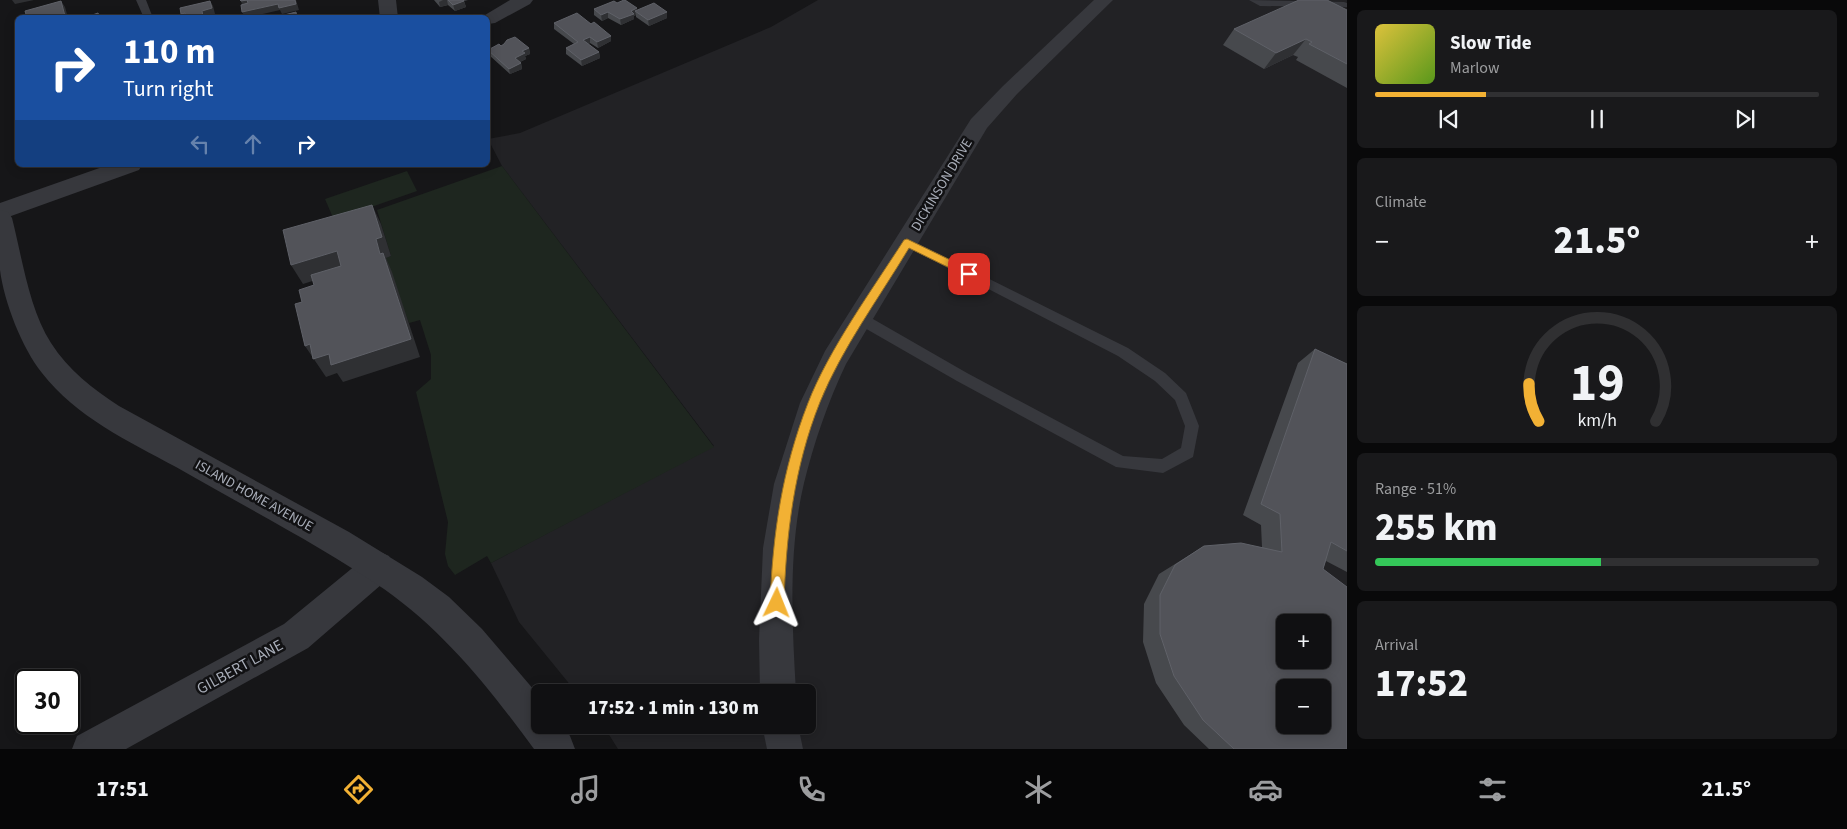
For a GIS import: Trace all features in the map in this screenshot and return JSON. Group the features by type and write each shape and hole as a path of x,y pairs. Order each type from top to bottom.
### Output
{"street":[{"path":"387,0 389,15"},
{"path":"490,17 524,0"},
{"name":"DICKINSON DRIVE","path":"778,684 776,640 779,548 789,484 814,403 835,359 979,124 1010,90 1104,0"},
{"path":"0,212 125,167"},
{"name":"ISLAND HOME AVENUE","path":"0,218 32,333 52,366 82,398 118,421 324,534 378,567 437,609 481,653 507,683 557,749"},
{"name":"GILBERT LANE","path":"90,749 296,636 378,567"},
{"path":"782,734 784,749"}],"lane":[{"path":"141,0 148,15"},
{"path":"1254,0 1260,3 1344,4"},
{"path":"861,319 962,377 1121,462 1164,466 1188,452 1192,426 1181,397 1160,377 1123,352 907,242"}],"shaded area":[{"path":"818,0 1347,0 1347,749 618,749 609,734 816,734 816,684 569,684 519,622 491,563 714,446 502,166 490,143 490,139 520,133 771,27"},
{"path":"502,166 714,447 491,563 487,556 455,575 448,566 445,554 448,522 416,392 431,379 431,355 420,320 409,323 385,258 391,256 377,210"},
{"path":"407,171 417,191 334,220 325,199"}],"building":[{"path":"247,0 295,0 296,4 279,8 278,4 242,12 241,5 248,3"},
{"path":"448,0 463,0 464,1 453,5"},
{"path":"625,0 637,8 631,11 634,14 620,19 608,12 601,15 594,9 614,1 617,3"},
{"path":"1299,0 1327,0 1347,10 1347,64 1309,44 1312,42 1306,39 1276,53 1234,29"},
{"path":"61,1 65,15 26,15 25,11"},
{"path":"210,1 212,8 202,11 203,15 185,15 185,13 181,14 180,8"},
{"path":"654,3 667,12 648,20 635,11"},
{"path":"296,12 296,15 284,15"},
{"path":"577,13 591,24 594,22 611,36 597,42 590,37 583,40 599,52 581,60 566,48 578,42 554,23"},
{"path":"515,37 529,48 522,51 525,53 515,58 521,63 509,69 490,52 490,49 499,44 501,46 507,40"},
{"path":"372,205 382,237 376,239 380,254 383,253 411,339 331,365 329,354 313,359 310,344 305,346 295,304 302,302 299,290 314,285 311,275 341,266 337,251 291,265 283,230"},
{"path":"1315,349 1347,364 1347,551 1331,542 1323,569 1347,587 1347,749 1234,749 1203,720 1174,676 1160,634 1160,595 1175,565 1204,546 1241,543 1282,552 1280,514 1261,504"}],"route":[{"path":"777,603 779,548 789,484 814,403 835,359 907,242 969,274"}]}
